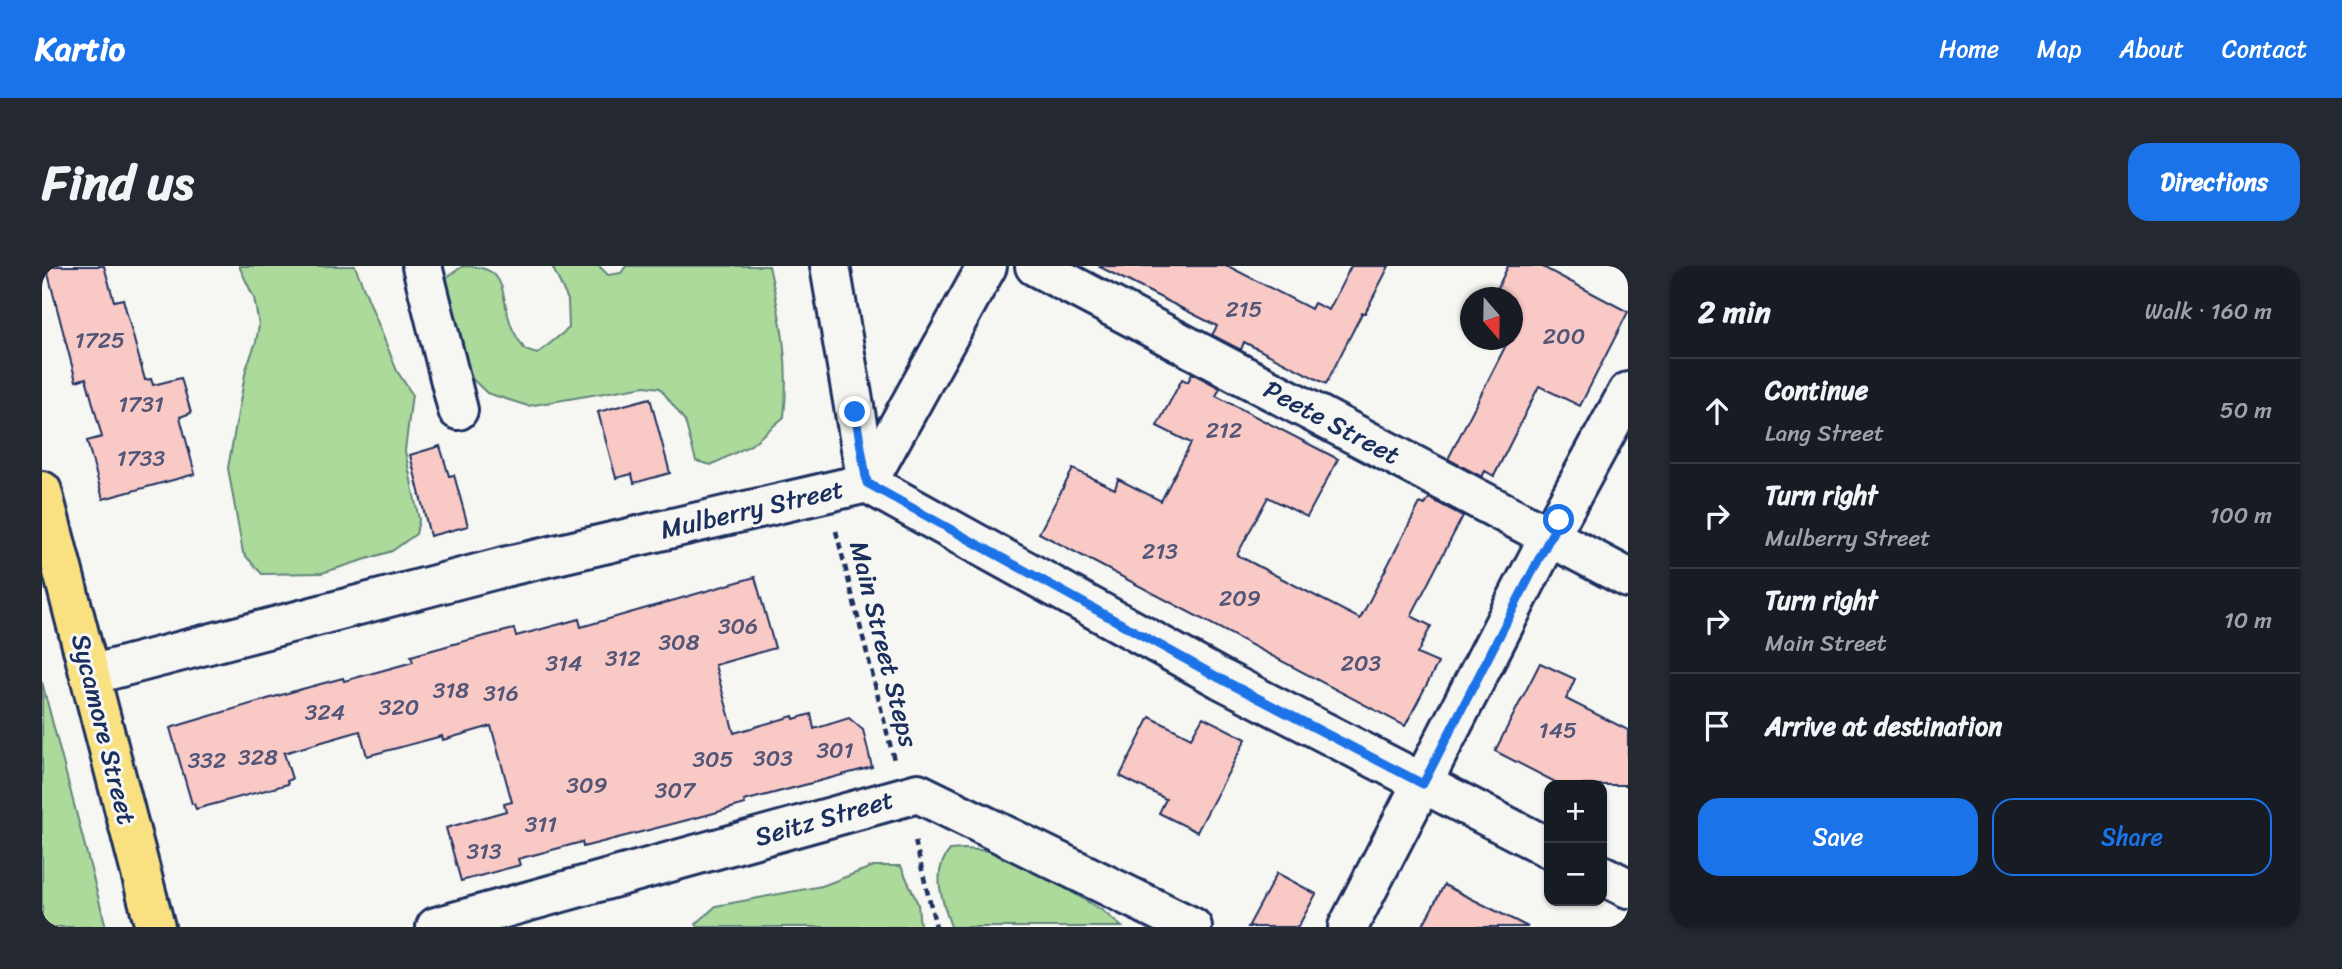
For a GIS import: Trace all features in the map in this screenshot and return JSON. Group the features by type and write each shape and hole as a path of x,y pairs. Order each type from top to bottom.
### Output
{"main road":[{"name":"Sycamore Street","path":"42,491 155,927"}],"street":[{"path":"422,266 458,410"},
{"path":"830,266 867,483"},
{"path":"867,483 987,266"},
{"name":"Peete Street","path":"1035,266 1628,578"},
{"path":"1348,927 1549,537 1628,392"},
{"name":"Mulberry Street","path":"90,675 504,567 867,483 1221,679 1544,845"},
{"name":"Seitz Street","path":"436,927 918,793 1192,927"},
{"path":"1607,878 1628,888"}],"path":[{"name":"Main Street Steps","path":"834,527 897,771"},
{"path":"915,841 936,927"}],"green space":[{"path":"239,266 355,266 397,371 412,394 405,451 419,520 416,534 392,551 322,573 262,574 243,553 228,468 246,369 259,325 254,298"},
{"path":"463,266 478,267 496,276 515,335 525,350 537,354 569,328 568,300 552,266 599,266 608,275 621,273 626,266 769,266 783,341 786,378 784,417 751,445 711,465 696,461 685,421 660,388 645,386 528,406 487,393 466,373 446,292 447,277"},
{"path":"42,682 106,927 42,927"},
{"path":"950,850 1006,852 1103,911 1122,927 951,927 939,878 944,859"},
{"path":"874,866 901,866 918,904 920,927 698,927 696,924 716,906 822,886"}],"building":[{"path":"46,266 104,266 114,301 123,299 145,380 151,379 153,385 181,378 191,413 180,417 195,474 103,499 87,441 102,437 86,378 76,381"},
{"path":"1098,266 1228,266 1311,309 1314,303 1329,310 1351,266 1389,266 1326,384 1244,342 1241,350 1212,335 1217,326"},
{"path":"1508,266 1541,266 1628,312 1580,406 1539,386 1494,476 1485,471 1482,477 1448,459 1503,350 1523,350 1523,287 1498,287"},
{"path":"1192,373 1220,388 1216,396 1338,459 1307,517 1268,497 1237,555 1360,619 1420,503 1425,505 1429,498 1463,516 1411,616 1431,626 1417,654 1438,663 1405,726 1039,533 1073,469 1115,489 1118,479 1161,501 1191,443 1157,426 1182,379 1188,382"},
{"path":"650,398 670,473 634,483 632,474 616,478 598,412"},
{"path":"440,446 449,476 454,475 468,526 430,536 410,455"},
{"path":"755,577 775,648 715,665 734,733 793,716 794,719 811,714 814,729 849,718 863,730 872,767 744,801 745,804 707,815 583,847 582,842 518,859 520,865 461,881 446,828 506,811 504,804 512,802 491,726 443,740 442,736 367,756 360,731 284,753 292,779 287,781 288,784 196,809 192,804 170,728 291,692 413,662 411,656 461,642 514,629 516,636 579,619 581,627"},
{"path":"1540,663 1575,679 1566,699 1628,730 1628,785 1607,785 1607,780 1551,780 1495,751"},
{"path":"1150,717 1191,738 1203,717 1246,739 1197,832 1159,813 1166,799 1120,776"},
{"path":"1277,873 1316,894 1298,927 1248,927"},
{"path":"1444,885 1528,927 1422,927"}],"route":[{"path":"855,412 867,483 1221,679 1423,784 1559,520"}]}
